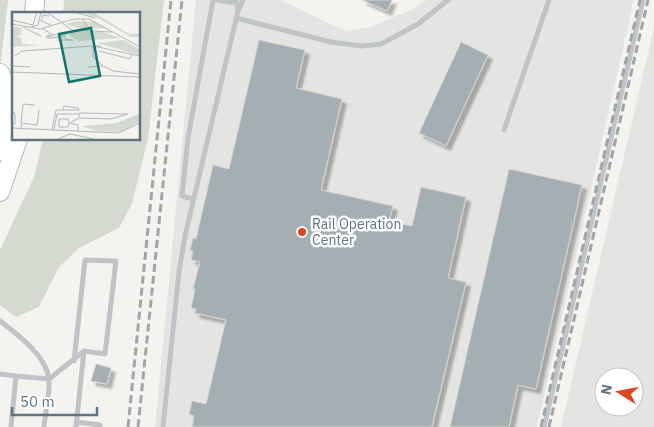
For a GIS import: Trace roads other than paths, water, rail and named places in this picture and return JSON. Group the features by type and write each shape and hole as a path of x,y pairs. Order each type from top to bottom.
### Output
{"highway":[{"path":"0,73 8,92 9,101 6,130 0,151"},
{"path":"0,192 18,140"}],"lane":[{"path":"193,199 182,196 188,138 213,0"},
{"path":"217,0 236,1 238,11"},
{"path":"163,427 181,256 236,18 243,0"},
{"path":"236,18 331,42 361,46 381,44 418,24 448,0"},
{"path":"504,130 549,0"},
{"path":"544,427 643,0"},
{"path":"74,361 85,260 116,261 105,354 84,351"},
{"path":"0,321 21,338 40,358 49,379 44,427"},
{"path":"0,374 49,379 74,361 84,351"},
{"path":"84,351 76,425 100,425 100,427"},
{"path":"12,427 16,376"}],"railway":[{"path":"128,427 171,0"},
{"path":"138,427 182,0"},
{"path":"541,427 640,0"},
{"path":"549,427 648,0"}],"place":[{"name":"Rail Operation Center","path":"302,232"}]}
